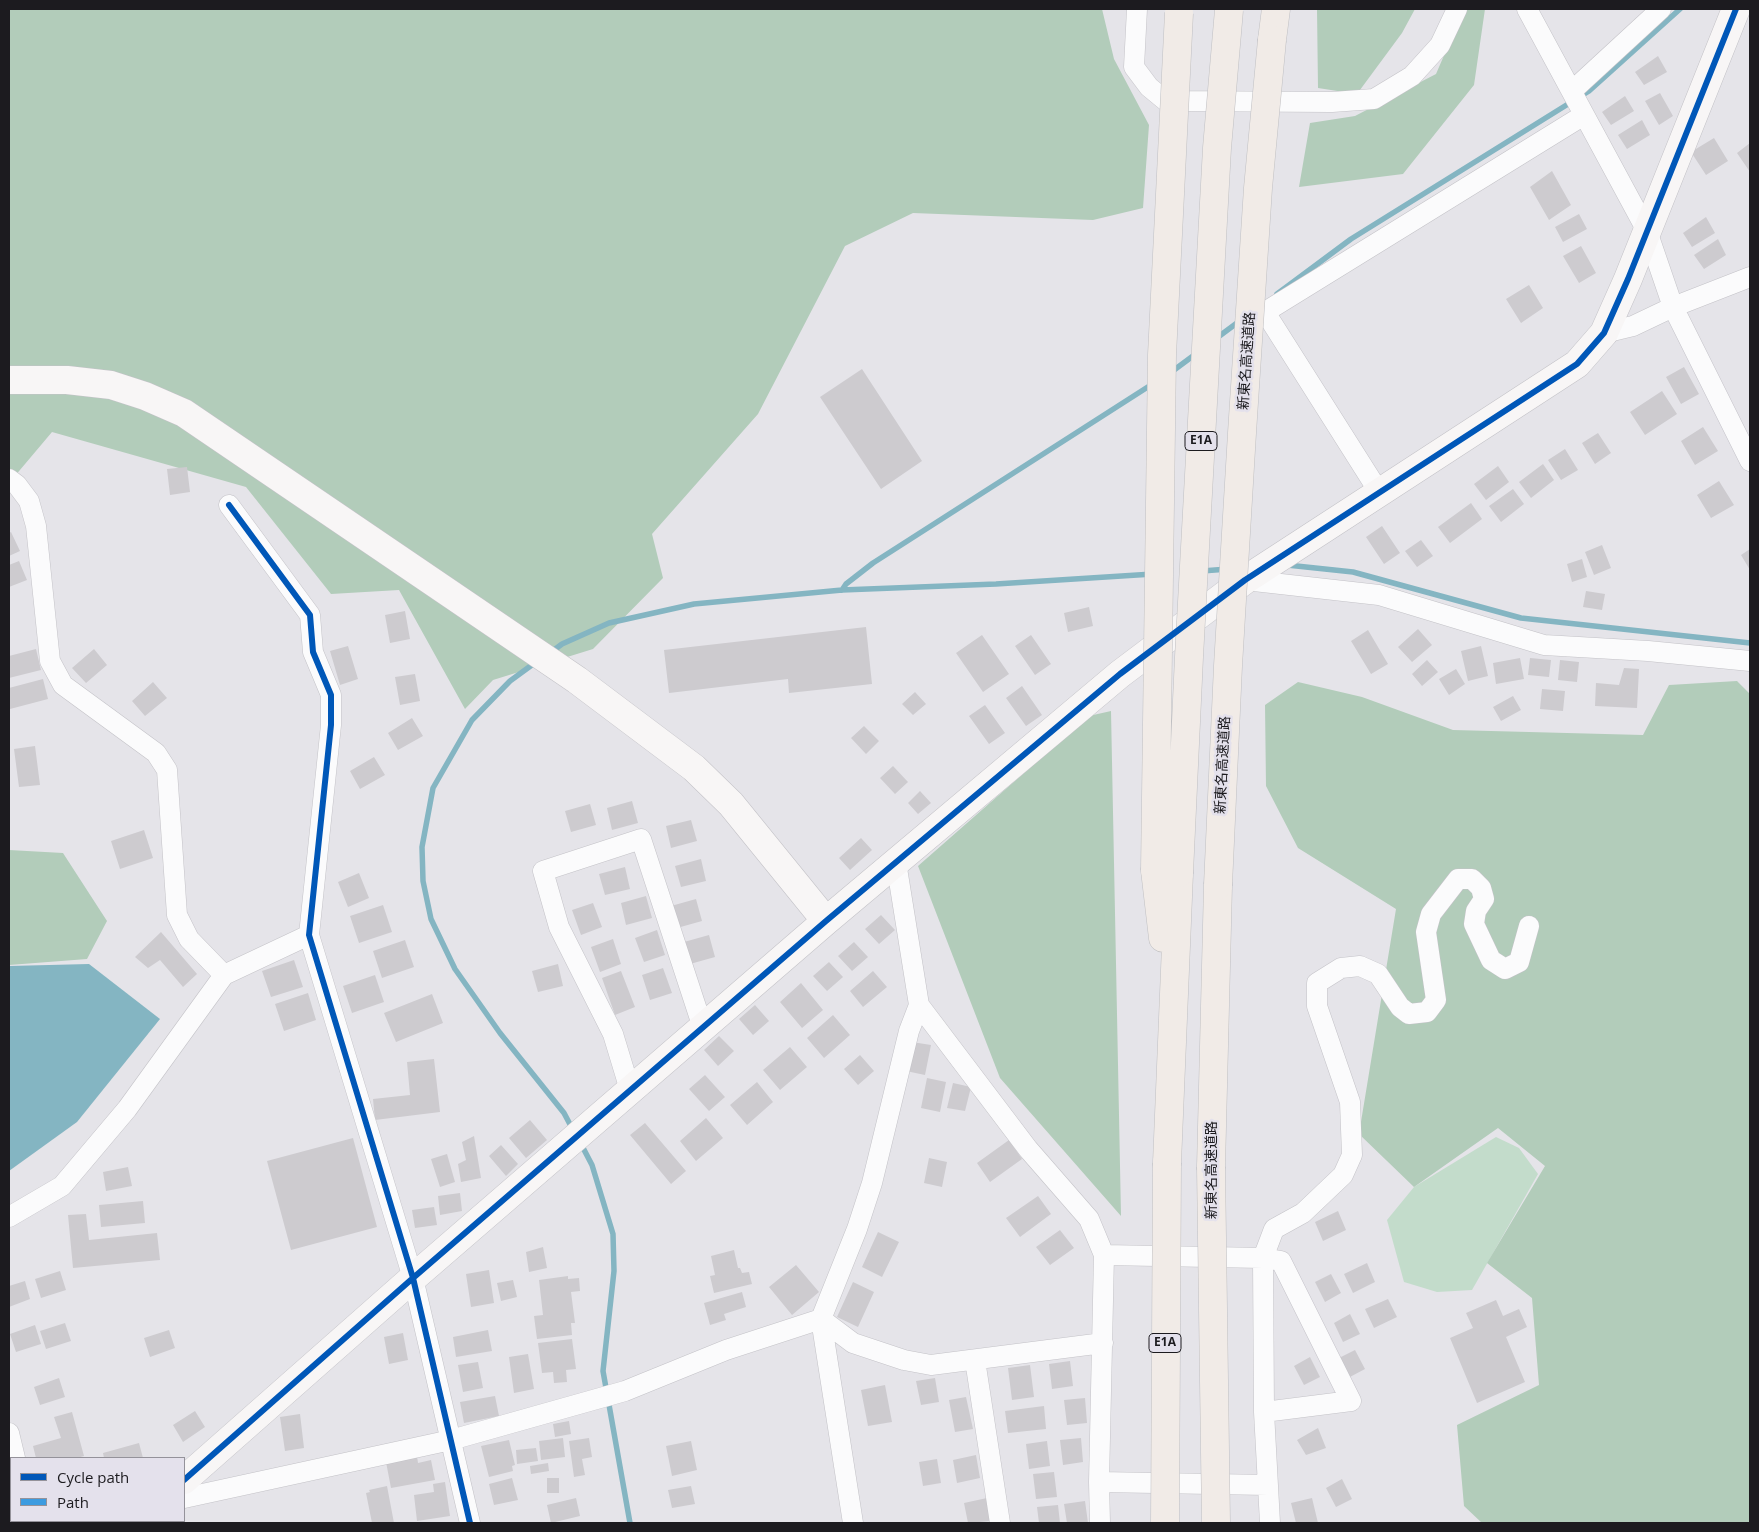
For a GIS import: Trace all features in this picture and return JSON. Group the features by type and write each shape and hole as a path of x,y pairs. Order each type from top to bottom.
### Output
{"highway":[{"name":"E1A","path":"1165,1523 1167,1163 1172,1014 1167,871 1189,657 1217,148 1229,9"},
{"name":"新東名高速道路","path":"1216,1523 1211,1167 1218,885 1228,666 1258,188 1276,9"},
{"path":"1167,871 1162,355 1179,11"}],"street":[{"path":"1137,9 1134,67 1149,87 1166,101 1332,102 1374,99 1412,76 1440,45 1457,9"},
{"path":"1527,9 1647,231 1673,307 1750,461"},
{"path":"1572,91 1661,9"},
{"path":"185,1479 413,1278 826,921 1120,674 1245,580 1577,364 1604,333 1736,9"},
{"path":"1379,492 1265,312 1584,115"},
{"path":"1604,333 1633,326 1673,307 1750,277"},
{"path":"9,380 67,380 111,385 145,396 184,413 577,680 694,768 731,804 826,921"},
{"path":"9,479 17,484 29,501 36,526 50,662 63,685 156,753 167,770 177,916 189,939 224,975"},
{"path":"229,505 310,615 313,652 332,695 331,725 309,935 413,1278 470,1523"},
{"path":"1245,580 1379,595 1544,645 1648,651 1750,661"},
{"path":"630,1090 613,1034 559,927 543,872 641,838 703,1028"},
{"path":"896,862 920,1005 1028,1149 1089,1219 1104,1255 1098,1482 1100,1523"},
{"path":"1270,1523 1264,1412 1263,1258 1274,1229 1303,1213 1343,1175 1352,1155 1350,1102 1316,1006 1317,983 1341,968 1360,966 1378,974 1400,1007 1409,1014 1426,1012 1436,1000 1426,932 1431,914 1458,879 1472,879 1482,888 1484,899 1476,912 1474,924 1491,960 1505,968 1519,962 1529,926"},
{"path":"9,1217 62,1186 127,1109 224,975 309,935"},
{"path":"853,1523 821,1319 857,1229 872,1183 909,1031 920,1005"},
{"path":"1104,1255 1263,1258 1281,1261 1351,1400 1264,1412"},
{"path":"821,1319 853,1343 904,1360 931,1365 1103,1343"},
{"path":"185,1498 451,1440 625,1391 726,1350 821,1319"},
{"path":"975,1360 1000,1523"},
{"path":"9,1433 15,1457"},
{"path":"1098,1482 1268,1485"}],"green space":[{"path":"9,9 1102,9 1114,59 1149,125 1143,208 1093,220 913,213 845,246 758,414 652,534 663,578 593,649 493,680 465,709 399,590 331,594 246,487 52,432 9,483"},
{"path":"1317,9 1415,9 1402,33 1357,94 1318,88"},
{"path":"1464,9 1485,9 1474,85 1403,174 1299,187 1310,123 1355,116 1436,74"},
{"path":"1737,681 1750,694 1750,1523 1482,1523 1464,1506 1457,1425 1539,1385 1532,1298 1487,1263 1545,1166 1498,1128 1414,1187 1359,1134 1396,909 1298,848 1266,786 1265,705 1298,682 1362,697 1453,730 1643,735 1669,685"},
{"path":"1111,711 1121,1216 1000,1078 918,866 1089,716"},
{"path":"9,850 63,853 107,921 87,959 9,965"},
{"path":"1496,1137 1519,1148 1538,1174 1472,1290 1437,1292 1404,1282 1387,1220 1414,1187"}],"water":[{"path":"89,964 160,1019 77,1122 9,1171 9,966"}],"building":[{"path":"1658,56 1667,72 1644,85 1635,72"},
{"path":"1660,93 1673,116 1659,125 1645,101"},
{"path":"1625,96 1634,111 1611,125 1602,112"},
{"path":"1642,120 1650,135 1627,149 1618,135"},
{"path":"1714,138 1728,161 1706,175 1691,152"},
{"path":"1750,143 1750,172 1737,153"},
{"path":"1552,171 1571,205 1549,220 1530,187"},
{"path":"1579,214 1587,229 1563,242 1555,227"},
{"path":"1706,217 1715,233 1692,247 1683,233"},
{"path":"1718,239 1726,255 1704,269 1694,255"},
{"path":"1581,246 1596,273 1579,283 1563,256"},
{"path":"1529,285 1543,308 1521,323 1506,299"},
{"path":"1684,367 1699,394 1681,404 1666,377"},
{"path":"862,369 922,461 881,489 820,397"},
{"path":"1662,391 1677,414 1645,435 1630,412"},
{"path":"1703,427 1718,451 1695,465 1681,441"},
{"path":"1598,433 1611,453 1595,464 1582,443"},
{"path":"1565,449 1578,470 1561,480 1548,460"},
{"path":"1543,464 1554,480 1531,498 1519,482"},
{"path":"1498,466 1509,482 1486,500 1474,484"},
{"path":"187,467 190,492 170,495 167,469"},
{"path":"1719,481 1734,505 1711,518 1697,495"},
{"path":"1513,489 1524,504 1501,522 1489,506"},
{"path":"1471,503 1482,519 1450,543 1438,527"},
{"path":"1382,526 1400,553 1384,564 1366,537"},
{"path":"11,532 20,551 9,556 9,533"},
{"path":"1421,540 1433,556 1417,567 1405,551"},
{"path":"1602,545 1611,568 1594,575 1585,552"},
{"path":"1750,549 1750,570 1741,555"},
{"path":"1582,559 1587,577 1572,582 1567,564"},
{"path":"19,561 27,580 9,587 9,565"},
{"path":"1586,591 1605,594 1602,610 1583,607"},
{"path":"1089,607 1093,626 1068,632 1064,613"},
{"path":"405,611 410,639 390,643 385,615"},
{"path":"866,627 872,684 789,693 788,679 669,693 664,650"},
{"path":"1418,629 1432,645 1412,662 1398,647"},
{"path":"1368,630 1388,664 1371,674 1351,641"},
{"path":"982,635 1009,674 983,692 956,653"},
{"path":"1031,635 1051,664 1035,675 1015,646"},
{"path":"348,646 358,679 340,685 330,651"},
{"path":"1481,646 1488,676 1468,681 1461,651"},
{"path":"36,649 41,670 9,678 9,656"},
{"path":"94,649 107,665 86,683 72,668"},
{"path":"1520,658 1524,679 1496,684 1493,663"},
{"path":"1530,658 1551,660 1549,677 1528,675"},
{"path":"1427,660 1438,672 1422,686 1412,674"},
{"path":"1560,660 1579,662 1577,682 1558,680"},
{"path":"1624,668 1639,669 1637,708 1595,706 1596,683 1619,685"},
{"path":"1456,669 1465,684 1449,695 1439,679"},
{"path":"415,674 420,701 400,705 395,677"},
{"path":"43,679 48,699 10,709 9,688"},
{"path":"153,682 167,698 145,716 132,701"},
{"path":"1022,686 1042,715 1026,726 1006,698"},
{"path":"1542,689 1565,691 1563,711 1540,709"},
{"path":"915,692 926,704 913,715 902,704"},
{"path":"1513,696 1521,710 1501,721 1493,707"},
{"path":"985,705 1005,733 989,744 969,716"},
{"path":"412,718 423,736 398,750 388,733"},
{"path":"864,726 879,741 866,754 851,738"},
{"path":"35,746 40,785 19,787 14,749"},
{"path":"374,757 385,775 360,789 350,771"},
{"path":"893,766 908,782 895,794 880,778"},
{"path":"920,791 931,803 918,814 908,803"},
{"path":"632,801 638,823 612,830 607,808"},
{"path":"590,804 596,825 571,832 565,811"},
{"path":"691,820 697,841 671,848 666,826"},
{"path":"144,830 153,858 120,869 111,841"},
{"path":"861,838 872,850 850,870 839,858"},
{"path":"701,859 706,881 681,887 675,866"},
{"path":"625,867 630,889 605,895 599,874"},
{"path":"359,873 369,898 348,907 338,882"},
{"path":"646,896 652,918 626,925 621,903"},
{"path":"696,899 702,921 677,928 671,906"},
{"path":"593,903 602,927 581,935 572,910"},
{"path":"383,905 392,932 359,943 350,916"},
{"path":"881,915 895,930 879,944 865,929"},
{"path":"657,930 665,955 644,962 635,938"},
{"path":"161,932 197,974 183,987 160,960 148,968 135,957"},
{"path":"709,935 715,957 690,964 684,942"},
{"path":"613,939 621,964 600,972 591,947"},
{"path":"405,940 414,967 382,978 373,951"},
{"path":"854,942 868,957 852,971 838,956"},
{"path":"294,960 303,987 271,997 262,971"},
{"path":"829,962 843,977 827,991 813,976"},
{"path":"558,964 563,986 538,992 532,971"},
{"path":"663,968 672,993 650,1000 642,975"},
{"path":"621,971 635,1007 615,1015 602,978"},
{"path":"873,971 887,987 863,1007 850,991"},
{"path":"375,975 384,1002 352,1013 343,986"},
{"path":"801,983 823,1010 802,1028 780,1002"},
{"path":"308,993 316,1020 284,1031 275,1004"},
{"path":"432,994 443,1023 396,1042 384,1013"},
{"path":"755,1005 769,1021 753,1035 739,1019"},
{"path":"833,1015 850,1035 824,1058 807,1038"},
{"path":"719,1036 734,1051 718,1066 704,1050"},
{"path":"912,1042 931,1045 925,1075 906,1071"},
{"path":"790,1047 807,1067 780,1090 763,1070"},
{"path":"860,1055 874,1071 858,1085 844,1069"},
{"path":"434,1059 440,1112 375,1120 373,1099 410,1095 407,1062"},
{"path":"705,1075 725,1097 709,1111 689,1089"},
{"path":"927,1078 946,1082 940,1112 921,1108"},
{"path":"757,1082 773,1102 747,1125 730,1105"},
{"path":"953,1083 971,1087 965,1111 947,1108"},
{"path":"706,1118 723,1138 696,1161 680,1141"},
{"path":"530,1120 547,1140 526,1158 509,1138"},
{"path":"645,1123 686,1171 671,1184 630,1135"},
{"path":"474,1136 481,1178 461,1182 458,1164 466,1160 462,1142"},
{"path":"353,1138 377,1227 291,1250 267,1161"},
{"path":"1009,1140 1022,1159 990,1182 977,1163"},
{"path":"501,1145 518,1164 506,1176 489,1156"},
{"path":"447,1154 455,1182 440,1187 431,1159"},
{"path":"929,1158 947,1162 942,1187 924,1183"},
{"path":"128,1167 132,1186 106,1191 103,1172"},
{"path":"460,1193 462,1211 440,1215 438,1196"},
{"path":"1038,1196 1051,1214 1020,1237 1006,1218"},
{"path":"143,1201 145,1223 101,1227 99,1205"},
{"path":"434,1207 437,1225 415,1228 412,1210"},
{"path":"1338,1211 1346,1230 1323,1241 1315,1222"},
{"path":"86,1214 89,1240 157,1233 160,1260 73,1268 68,1215"},
{"path":"1060,1230 1074,1248 1050,1265 1036,1247"},
{"path":"878,1232 899,1242 882,1277 862,1267"},
{"path":"543,1247 547,1268 529,1272 526,1252"},
{"path":"734,1250 738,1268 740,1268 742,1273 749,1272 752,1284 714,1293 710,1276 715,1275 711,1256"},
{"path":"1367,1263 1375,1282 1353,1293 1344,1274"},
{"path":"796,1265 819,1292 792,1315 769,1287"},
{"path":"489,1270 494,1303 471,1307 466,1274"},
{"path":"60,1271 66,1290 41,1298 35,1279"},
{"path":"1331,1274 1341,1293 1325,1302 1315,1282"},
{"path":"568,1276 568,1279 579,1278 580,1291 571,1292 575,1323 571,1323 572,1335 537,1339 534,1316 543,1315 539,1280"},
{"path":"513,1280 517,1297 501,1301 497,1283"},
{"path":"25,1281 30,1299 9,1307 9,1286"},
{"path":"853,1282 874,1292 858,1327 837,1317"},
{"path":"742,1292 746,1307 724,1314 726,1320 710,1325 704,1303"},
{"path":"1388,1299 1397,1317 1374,1328 1365,1309"},
{"path":"1496,1300 1503,1316 1519,1309 1527,1327 1506,1337 1525,1382 1477,1403 1450,1338 1473,1328 1466,1313"},
{"path":"1350,1314 1360,1334 1343,1342 1334,1323"},
{"path":"65,1323 71,1341 46,1349 40,1331"},
{"path":"35,1325 41,1344 16,1352 10,1334"},
{"path":"169,1330 175,1348 150,1357 144,1338"},
{"path":"488,1330 492,1351 456,1357 453,1337"},
{"path":"403,1333 408,1360 389,1364 384,1337"},
{"path":"572,1339 576,1369 566,1370 567,1382 554,1383 553,1372 542,1373 538,1343"},
{"path":"1355,1350 1365,1369 1348,1378 1339,1358"},
{"path":"528,1354 534,1389 514,1393 509,1357"},
{"path":"1310,1357 1320,1377 1304,1385 1294,1366"},
{"path":"1070,1361 1073,1386 1052,1389 1049,1364"},
{"path":"478,1362 483,1388 463,1392 458,1365"},
{"path":"1030,1365 1034,1397 1012,1400 1008,1368"},
{"path":"59,1378 65,1397 40,1405 34,1387"},
{"path":"935,1378 939,1402 921,1405 916,1381"},
{"path":"885,1385 892,1422 868,1426 861,1390"},
{"path":"495,1396 499,1416 464,1423 460,1402"},
{"path":"966,1397 973,1429 955,1432 949,1400"},
{"path":"1085,1398 1087,1423 1067,1425 1064,1400"},
{"path":"1044,1406 1046,1429 1008,1433 1005,1411"},
{"path":"195,1411 205,1427 183,1442 173,1425"},
{"path":"72,1412 84,1456 36,1457 33,1446 61,1438 54,1417"},
{"path":"300,1414 304,1448 285,1451 280,1417"},
{"path":"569,1421 571,1434 555,1437 553,1424"},
{"path":"1318,1428 1326,1448 1306,1455 1297,1440"},
{"path":"563,1438 565,1457 541,1460 539,1441"},
{"path":"589,1438 592,1457 582,1459 585,1475 574,1477 569,1441"},
{"path":"1081,1438 1083,1462 1063,1465 1060,1440"},
{"path":"509,1440 515,1465 512,1466 513,1471 489,1477 481,1446"},
{"path":"691,1441 697,1470 672,1476 666,1446"},
{"path":"1047,1441 1050,1466 1029,1469 1026,1444"},
{"path":"139,1443 143,1457 104,1457 103,1453"},
{"path":"536,1448 538,1461 517,1464 516,1450"},
{"path":"976,1455 980,1478 957,1483 953,1460"},
{"path":"417,1456 418,1463 431,1460 435,1480 391,1488 386,1462"},
{"path":"937,1459 941,1483 923,1486 919,1462"},
{"path":"548,1463 549,1471 531,1474 530,1466"},
{"path":"1054,1472 1057,1497 1036,1499 1033,1474"},
{"path":"512,1478 518,1500 494,1505 489,1484"},
{"path":"547,1478 559,1478 559,1493 547,1493"},
{"path":"1342,1479 1352,1499 1336,1507 1326,1488"},
{"path":"445,1482 450,1516 417,1521 414,1495 434,1492 433,1484"},
{"path":"387,1486 394,1523 372,1523 366,1493 370,1492 369,1490"},
{"path":"691,1486 695,1504 672,1508 668,1490"},
{"path":"576,1498 580,1516 551,1523 547,1505"},
{"path":"987,1498 991,1521 968,1523 964,1503"},
{"path":"1312,1498 1318,1523 1296,1523 1291,1503"},
{"path":"1085,1501 1088,1523 1067,1523 1064,1504"},
{"path":"1058,1505 1060,1523 1039,1523 1037,1507"},
{"path":"56,1522 56,1523 38,1523"}],"waterway":[{"path":"1277,294 1351,239 1589,91 1680,9"},
{"path":"1214,340 1241,320"},
{"path":"1170,373 1197,353"},
{"path":"842,590 846,584 873,563 1154,383"},
{"path":"1287,565 1353,572 1521,618 1750,643"},
{"path":"1202,571 1228,569"},
{"path":"550,653 562,644 609,623 694,604 842,590 996,584 1153,574"},
{"path":"536,662 510,681 472,720 433,788 422,847 423,881 431,919 455,969 500,1033 564,1113 573,1130"},
{"path":"580,1142 592,1165 613,1234 614,1271 603,1371 630,1523"}],"cycle path":[{"path":"185,1479 413,1278 826,921 1120,674 1245,580 1577,364 1604,333 1628,279 1736,9"},
{"path":"229,505 310,615 313,652 331,695 331,725 309,935 413,1278 470,1523"}]}
